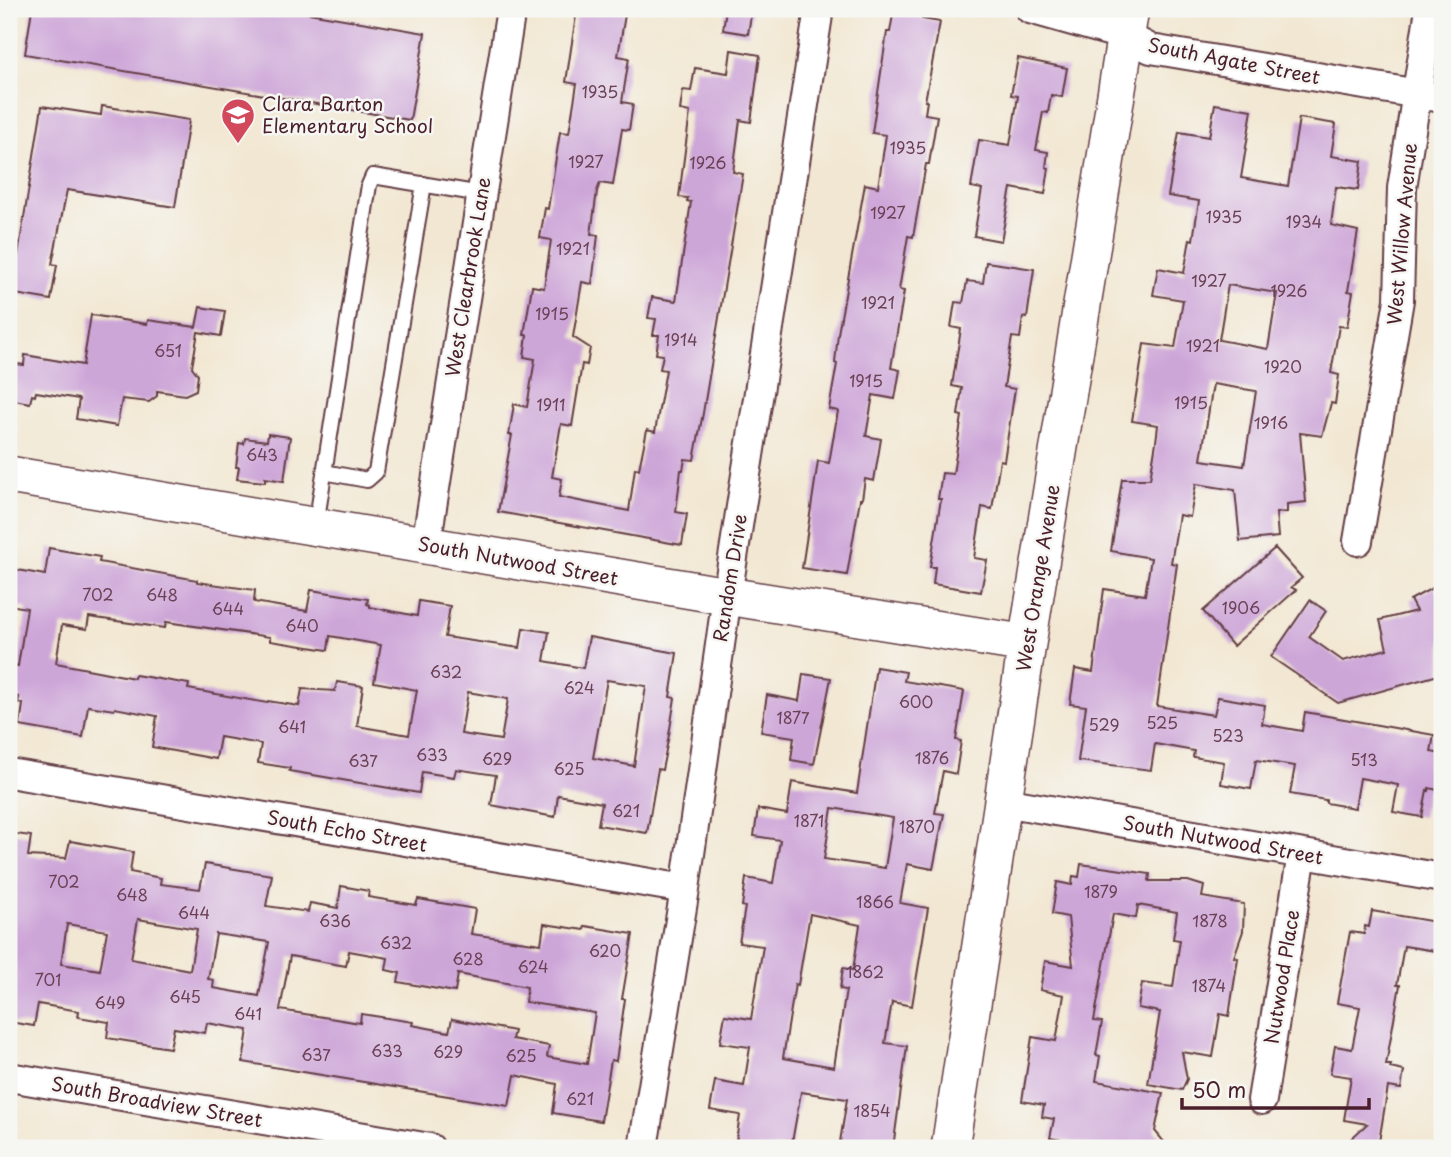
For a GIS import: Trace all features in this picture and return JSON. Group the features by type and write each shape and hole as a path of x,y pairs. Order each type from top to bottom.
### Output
{"street":[{"name":"West Clearbrook Lane","path":"426,545 511,9"},
{"name":"Random Drive","path":"643,1148 819,9"},
{"name":"South Agate Street","path":"1030,9 1128,22 1151,49 1430,96"},
{"name":"West Willow Avenue","path":"1358,541 1399,300 1402,188 1430,96 1430,9"},
{"name":"West Orange Avenue","path":"950,1148 1027,644 1128,22"},
{"name":"South Nutwood Street","path":"9,475 1027,644"},
{"name":"South Echo Street","path":"9,774 685,889"},
{"name":"South Nutwood Street","path":"1004,802 1442,878"},
{"name":"Nutwood Place","path":"1262,1100 1302,854"},
{"name":"South Broadview Street","path":"9,1077 430,1148"}],"lane":[{"path":"316,526 369,184 373,176 481,194"},
{"path":"324,472 367,480 376,472 424,184"}],"building":[{"path":"32,9 286,9 425,33 410,120 25,54"},
{"path":"577,9 626,9 618,56 629,58 622,102 633,104 629,130 622,129 613,185 600,183 597,191 591,234 598,235 592,284 582,282 573,337 590,348 587,365 582,364 572,426 561,424 552,477 562,479 559,497 629,511 635,468 639,469 647,430 655,432 666,370 660,369 663,355 656,354 659,335 653,335 656,319 648,318 652,297 676,301 691,202 687,201 688,198 679,197 690,112 680,110 683,90 691,91 695,68 728,73 731,50 760,55 751,122 740,120 733,172 743,174 703,413 694,460 685,459 681,470 676,512 687,514 682,545 498,512 512,435 509,435 514,404 527,407 535,359 524,357 527,335 524,335 532,286 544,288 551,240 540,238 545,208 548,209 560,132 569,133 577,84 566,82"},
{"path":"726,9 752,9 748,34 723,30"},
{"path":"894,9 921,9 922,19 940,22 925,101 925,114 937,116 913,237 908,236 899,290 904,291 891,368 900,370 895,399 873,395 866,436 881,439 874,481 865,479 860,499 847,575 802,568 818,461 829,463 838,411 829,409 837,364 838,334 865,184 878,187 886,135 872,133 887,32 890,32"},
{"path":"1018,58 1067,68 1062,97 1051,95 1048,113 1043,112 1036,150 1048,152 1046,167 1049,168 1045,194 1011,188 1001,241 974,236 982,189 971,187 979,140 1010,145 1018,96 1011,95"},
{"path":"1215,104 1252,110 1241,178 1288,186 1299,118 1336,124 1331,156 1362,161 1358,190 1336,187 1331,225 1358,231 1348,291 1353,292 1347,327 1339,326 1331,373 1339,375 1335,404 1331,403 1322,436 1300,433 1306,502 1287,504 1287,512 1276,513 1278,537 1240,541 1235,490 1196,484 1190,517 1179,515 1171,563 1177,564 1157,706 1214,715 1218,697 1265,705 1262,724 1302,731 1305,712 1434,735 1431,752 1442,754 1442,791 1429,788 1429,791 1427,790 1422,817 1393,812 1398,785 1360,778 1355,808 1290,794 1295,766 1256,760 1251,789 1221,784 1224,762 1193,757 1194,751 1155,744 1151,770 1078,761 1086,706 1070,704 1075,669 1093,672 1104,589 1145,595 1151,558 1111,551 1122,479 1150,479 1156,442 1158,425 1132,421 1144,344 1175,348 1183,300 1153,295 1158,268 1184,273 1190,239 1193,240 1199,201 1168,196 1179,132 1209,137","holes":["1228,285 1277,293 1268,349 1219,340","1213,384 1256,391 1244,466 1201,460"]},
{"path":"42,106 101,115 102,106 189,120 175,207 67,190 52,264 57,265 51,300 9,293 9,254 18,255"},
{"path":"986,262 1034,269 1027,318 1023,317 1020,338 1012,337 1004,387 1015,389 1004,461 1000,460 992,509 982,507 974,558 987,560 981,592 933,584 935,567 930,567 941,499 938,499 942,473 953,474 962,416 958,415 962,388 952,386 961,329 951,327 955,302 963,303 967,281 983,283"},
{"path":"200,307 225,311 221,336 198,332 192,367 198,375 196,390 185,395 157,391 157,396 149,402 122,399 117,426 76,419 79,399 36,392 30,403 9,399 9,363 24,365 25,355 83,365 91,315 147,324 148,320 196,327"},
{"path":"268,434 290,437 284,481 265,478 265,482 237,479 239,443 244,444 245,438 267,441"},
{"path":"49,548 100,557 99,562 197,582 255,590 254,602 307,611 311,590 368,599 367,604 370,607 417,616 419,601 450,606 445,637 520,648 523,628 549,632 544,661 583,668 589,637 677,653 670,697 675,698 669,735 662,770 658,769 647,833 598,825 602,803 558,795 555,817 491,805 496,775 456,769 454,777 422,772 419,793 289,771 290,768 258,763 261,744 220,737 216,759 152,747 157,716 115,708 88,706 83,737 20,726 23,704 18,703 19,697 9,696 9,664 18,666 27,608 9,605 12,569 45,575","holes":["89,617 165,628 166,622 270,637 270,641 328,650 330,636 381,645 374,682 417,690 409,735 357,726 363,686 337,682 335,691 302,689 299,706 267,703 188,689 189,684 135,675 134,678 56,663 62,625 87,629","607,680 646,686 634,766 593,758","468,692 508,699 501,740 461,734"]},
{"path":"1275,548 1302,578 1291,587 1296,590 1233,646 1203,611"},
{"path":"1434,587 1442,601 1442,674 1338,703 1271,657 1310,600 1326,611 1309,637 1343,661 1387,649 1380,620 1416,611 1410,600"},
{"path":"876,667 906,672 904,681 964,691 956,740 961,741 956,774 943,771 935,813 944,814 933,869 907,864 900,903 928,908 912,1006 892,1002 885,1043 907,1046 893,1148 839,1148 847,1099 801,1092 791,1148 735,1148 740,1115 710,1110 715,1081 744,1086 750,1047 720,1043 725,1015 751,1019 763,946 739,943 745,907 742,906 746,878 773,883 780,840 754,836 758,809 787,814 792,782 857,793","holes":["832,808 893,818 885,868 824,859","810,914 860,925 853,970 843,968 840,989 846,990 834,1067 783,1058"]},
{"path":"803,674 831,678 814,764 791,760 794,737 761,732 767,695 799,701"},
{"path":"9,833 31,836 28,856 66,858 70,841 133,852 130,872 161,878 160,884 200,889 205,864 272,875 266,906 308,912 310,903 338,908 341,886 369,891 368,897 416,905 418,899 475,909 471,934 541,944 544,924 584,930 585,926 633,934 622,999 625,999 616,1061 611,1060 601,1121 553,1113 557,1084 515,1075 509,1106 243,1062 248,1030 207,1023 205,1033 174,1028 170,1048 107,1038 109,1022 78,1017 79,1011 38,1004 34,1026 9,1022","holes":["138,919 197,929 190,970 131,959","67,924 107,931 100,970 61,964","216,934 269,942 259,996 213,988 214,980 208,979","349,951 388,958 386,970 400,973 398,982 455,992 458,974 527,987 525,1002 595,1013 587,1064 547,1057 549,1046 512,1039 514,1031 452,1019 449,1032 412,1025 413,1022 361,1014 360,1023 280,1010 290,956 346,966"]},
{"path":"1081,864 1150,874 1149,881 1188,881 1204,886 1202,897 1244,904 1243,931 1234,957 1238,958 1229,1016 1220,1014 1213,1057 1182,1052 1187,1079 1182,1090 1148,1084 1160,1012 1138,1008 1142,983 1173,987 1180,940 1173,939 1177,912 1138,905 1136,918 1113,914 1094,1021 1102,1022 1096,1055 1100,1056 1096,1081 1163,1093 1155,1131 1169,1148 1109,1148 1050,1138 1054,1119 1042,1117 1044,1105 1022,1101 1032,1037 1056,1041 1064,995 1040,990 1045,961 1073,966 1068,917 1052,914 1057,882 1072,885 1073,876 1079,877"},
{"path":"1372,911 1442,923 1442,952 1404,946 1386,1065 1404,1071 1401,1089 1388,1087 1378,1148 1341,1148 1367,1124 1344,1120 1351,1077 1330,1074 1335,1046 1352,1049 1360,1007 1337,1003 1350,932 1364,934 1365,926 1369,927"}],"place":[{"name":"Clara Barton Elementary School","path":"238,145"}]}
